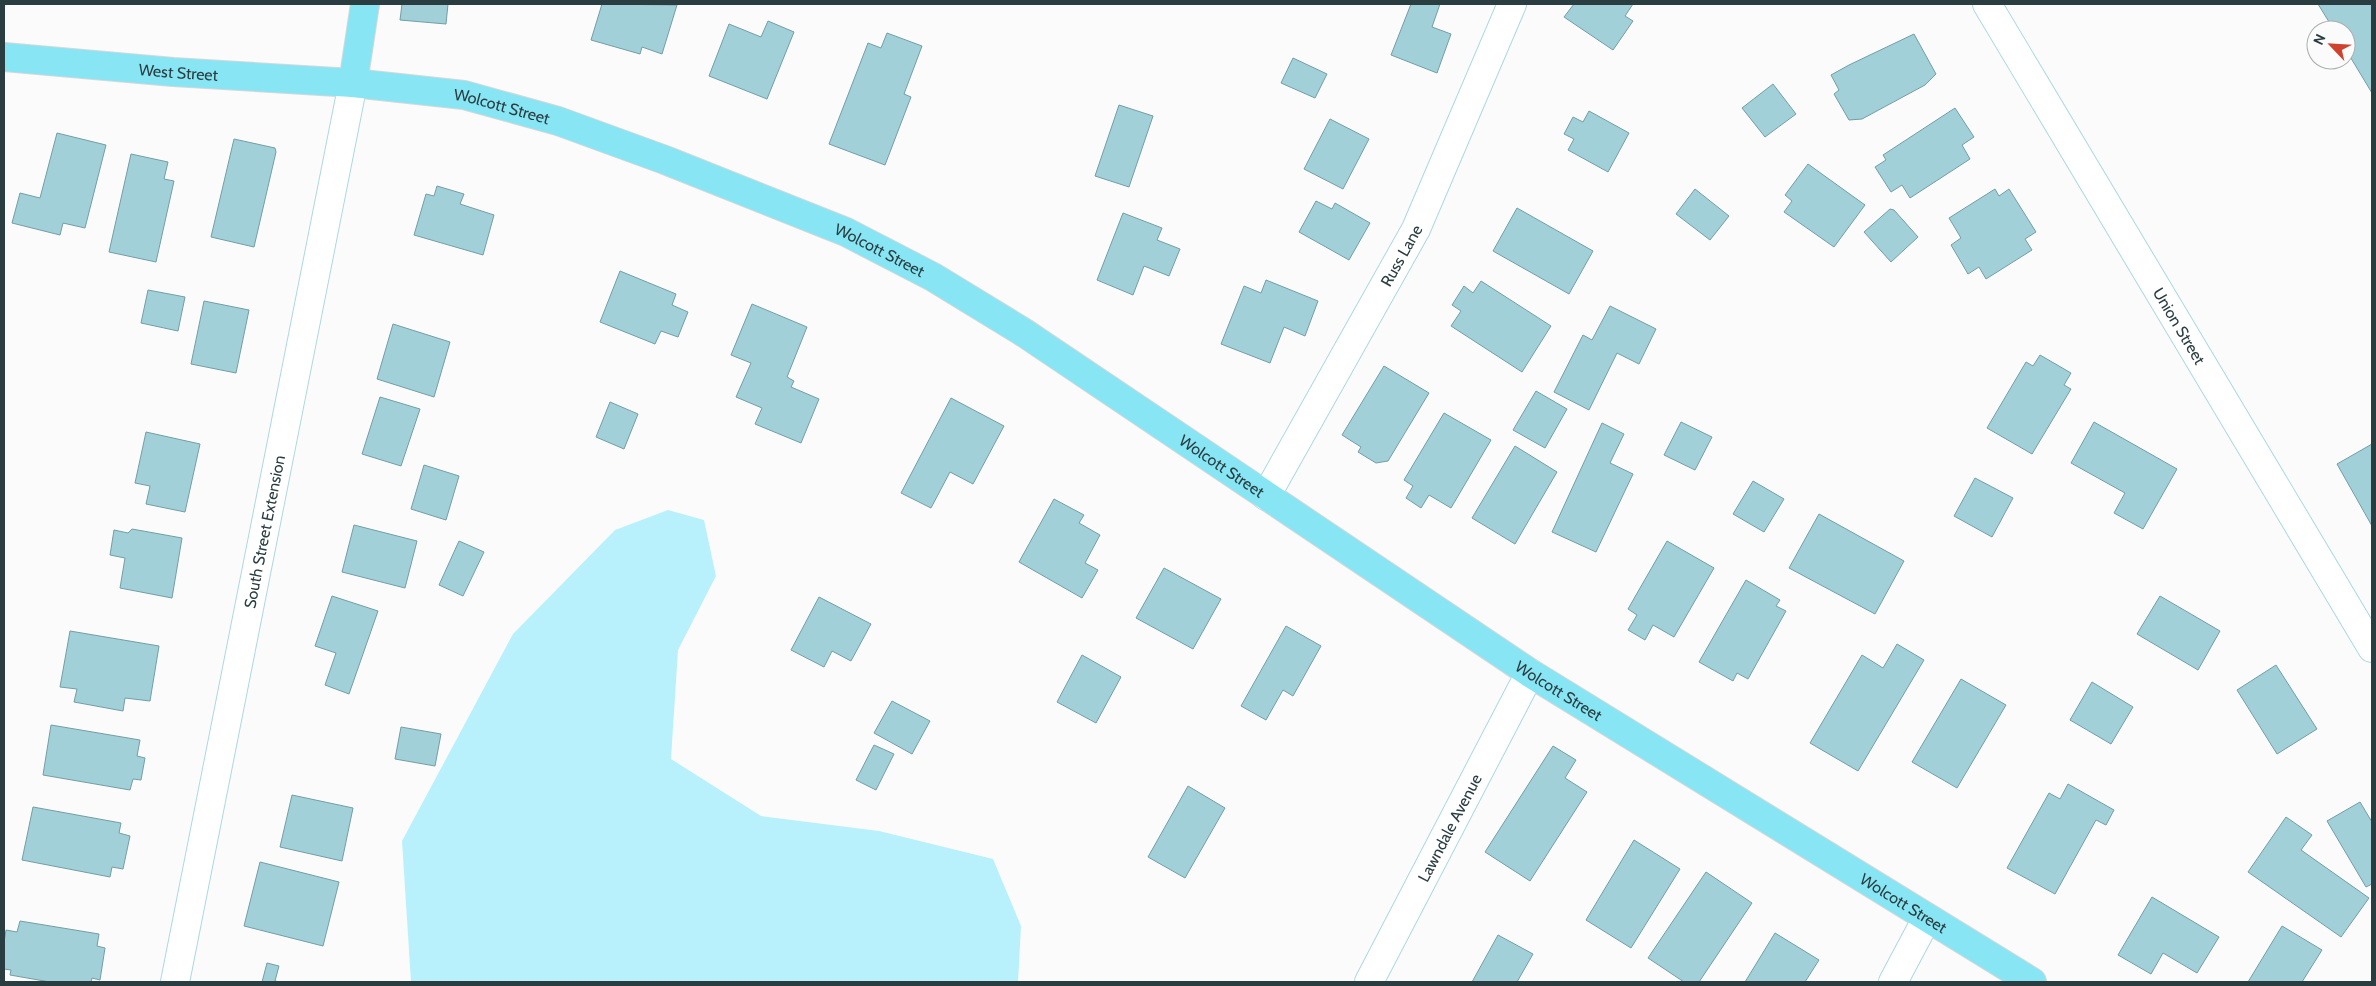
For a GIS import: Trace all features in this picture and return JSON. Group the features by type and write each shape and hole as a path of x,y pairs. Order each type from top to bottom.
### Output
{"main road":[{"path":"353,83 365,4"},
{"name":"West Street","path":"4,57 173,72 353,83"},
{"name":"Wolcott Street","path":"353,83 464,95 558,121 674,163 846,232 933,277 1024,332 1530,673 2032,982"}],"street":[{"name":"Russ Lane","path":"1266,496 1416,230 1512,4"},
{"name":"Union Street","path":"1987,4 2372,648"},
{"name":"South Street Extension","path":"174,982 353,83"},
{"name":"Lawndale Avenue","path":"1369,982 1530,673"},
{"path":"1893,982 1926,918"}],"shaded area":[{"path":"668,510 704,520 716,576 678,650 671,759 761,816 879,831 993,859 1021,926 1018,982 411,982 402,841 513,634 615,530"}],"building":[{"path":"402,4 448,4 446,24 400,20"},
{"path":"602,4 677,5 662,54 642,47 640,54 591,40"},
{"path":"1411,4 1440,4 1432,27 1451,34 1437,73 1391,55"},
{"path":"1574,4 1633,4 1625,16 1633,21 1613,50 1564,17"},
{"path":"2318,4 2372,4 2372,93 2356,67 2356,20 2328,20"},
{"path":"768,21 794,32 767,99 709,76 729,24 761,37"},
{"path":"887,33 922,46 904,94 911,97 885,165 829,144 868,43 881,48"},
{"path":"1914,34 1936,74 1925,85 1862,119 1849,120 1834,94 1839,90 1831,75"},
{"path":"1293,58 1327,74 1315,98 1281,83"},
{"path":"1773,84 1796,114 1765,137 1742,108"},
{"path":"1119,105 1153,116 1129,187 1095,176"},
{"path":"1955,108 1974,137 1962,145 1970,159 1910,198 1902,185 1891,192 1875,167 1886,160 1883,155"},
{"path":"1589,111 1629,133 1608,172 1568,150 1574,139 1564,134 1573,117 1583,122"},
{"path":"1330,119 1369,139 1343,189 1304,169"},
{"path":"57,133 106,145 85,228 63,223 60,235 12,223 20,193 40,198"},
{"path":"234,139 275,148 276,152 254,247 211,237"},
{"path":"131,154 168,162 164,179 174,181 156,262 109,252"},
{"path":"1808,164 1865,205 1834,247 1784,212 1792,201 1785,195"},
{"path":"437,186 464,194 460,204 494,215 483,255 414,235 426,194 434,196"},
{"path":"1695,189 1729,216 1710,240 1676,214"},
{"path":"1995,189 1999,196 2009,189 2036,232 2025,239 2032,250 1986,279 1979,267 1968,274 1951,245 1961,238 1949,218"},
{"path":"1316,201 1332,209 1335,203 1370,223 1349,260 1299,232"},
{"path":"1517,208 1593,251 1569,294 1493,251"},
{"path":"1890,209 1894,210 1918,237 1891,262 1864,232"},
{"path":"1123,213 1162,228 1157,240 1180,249 1169,276 1144,266 1133,295 1097,280"},
{"path":"620,271 676,294 672,305 688,312 678,337 661,331 655,344 600,322"},
{"path":"1266,280 1318,301 1305,336 1284,327 1270,363 1221,344 1244,286 1261,293"},
{"path":"1481,281 1551,326 1522,372 1451,326 1461,311 1452,305 1464,286 1473,293"},
{"path":"148,290 185,297 178,331 141,323"},
{"path":"204,301 249,310 236,373 191,364"},
{"path":"752,304 807,327 787,377 794,381 791,387 819,399 801,443 755,424 762,408 736,397 751,363 731,355"},
{"path":"1610,306 1656,329 1639,364 1617,353 1589,410 1554,392 1583,335 1592,340"},
{"path":"393,324 450,342 434,397 377,379"},
{"path":"2040,355 2071,373 2064,385 2071,389 2032,454 1987,428 2026,362 2033,366"},
{"path":"1384,366 1429,393 1388,461 1376,463 1358,452 1361,447 1342,435"},
{"path":"1536,391 1567,409 1545,448 1513,430"},
{"path":"380,397 420,409 401,466 362,454"},
{"path":"951,398 1004,426 973,484 950,472 931,508 901,493"},
{"path":"610,402 638,414 624,449 596,437"},
{"path":"1444,413 1491,440 1451,508 1429,495 1421,508 1406,498 1413,486 1404,480"},
{"path":"1681,422 1712,437 1695,470 1664,455"},
{"path":"2094,422 2177,469 2143,529 2114,513 2125,493 2071,463"},
{"path":"1602,423 1624,434 1610,463 1633,474 1596,552 1552,532"},
{"path":"146,432 200,444 185,512 146,504 150,486 135,483"},
{"path":"2372,444 2372,526 2337,464"},
{"path":"1515,446 1557,472 1515,544 1472,518"},
{"path":"424,465 459,476 446,520 411,509"},
{"path":"1975,478 2013,498 1992,537 1954,516"},
{"path":"1753,481 1784,499 1764,532 1733,514"},
{"path":"1054,499 1084,515 1079,523 1100,535 1085,563 1098,570 1082,598 1019,562"},
{"path":"1819,514 1904,561 1875,614 1789,568"},
{"path":"354,525 417,541 405,588 342,572"},
{"path":"132,529 182,538 172,598 120,588 125,558 110,555 114,530 128,533"},
{"path":"459,541 484,552 463,596 439,585"},
{"path":"1667,541 1714,568 1674,637 1653,625 1645,640 1628,630 1637,615 1628,609"},
{"path":"1164,568 1221,599 1193,649 1136,618"},
{"path":"1746,580 1780,600 1776,606 1786,611 1748,679 1737,673 1733,681 1699,662"},
{"path":"332,596 378,611 349,694 325,685 336,653 315,646"},
{"path":"2160,596 2220,631 2198,670 2137,634"},
{"path":"819,597 871,624 851,661 832,651 824,667 791,650"},
{"path":"1286,626 1321,646 1293,696 1283,690 1266,720 1241,706"},
{"path":"70,631 159,646 150,701 125,698 123,711 74,702 77,689 60,687"},
{"path":"1897,644 1924,660 1858,771 1810,743 1862,655 1883,668"},
{"path":"1082,655 1121,677 1096,723 1057,702"},
{"path":"2276,665 2317,729 2277,754 2237,690"},
{"path":"1961,679 2006,705 1957,788 1912,762"},
{"path":"2092,682 2133,707 2111,744 2070,720"},
{"path":"892,701 930,721 912,754 874,733"},
{"path":"51,725 140,740 137,756 145,758 141,780 133,779 130,790 43,775"},
{"path":"401,727 441,734 435,766 395,759"},
{"path":"874,745 894,754 876,790 856,780"},
{"path":"1553,746 1576,760 1565,778 1587,792 1530,881 1485,852"},
{"path":"2068,784 2114,810 2106,825 2096,820 2055,894 2007,868 2049,793 2060,799"},
{"path":"1188,786 1225,808 1185,878 1148,857"},
{"path":"292,795 353,808 342,861 280,847"},
{"path":"2360,802 2372,822 2372,884 2366,887 2327,821"},
{"path":"33,807 121,823 119,833 130,836 123,869 112,867 110,877 22,860"},
{"path":"2286,817 2312,835 2301,850 2369,898 2341,937 2248,872"},
{"path":"1634,840 1680,869 1631,948 1586,920"},
{"path":"260,862 339,882 323,946 244,926"},
{"path":"1706,872 1752,903 1699,982 1684,982 1648,958"},
{"path":"2152,897 2219,937 2197,973 2163,953 2151,974 2118,955"},
{"path":"20,921 99,934 97,946 105,948 100,980 92,978 91,982 50,982 10,975 11,970 4,969 6,930 17,932"},
{"path":"2282,926 2322,950 2302,982 2248,982"},
{"path":"1775,933 1819,960 1805,982 1745,982"},
{"path":"1498,935 1533,954 1517,982 1472,982"},
{"path":"267,963 279,966 275,981 280,982 262,982"}]}
